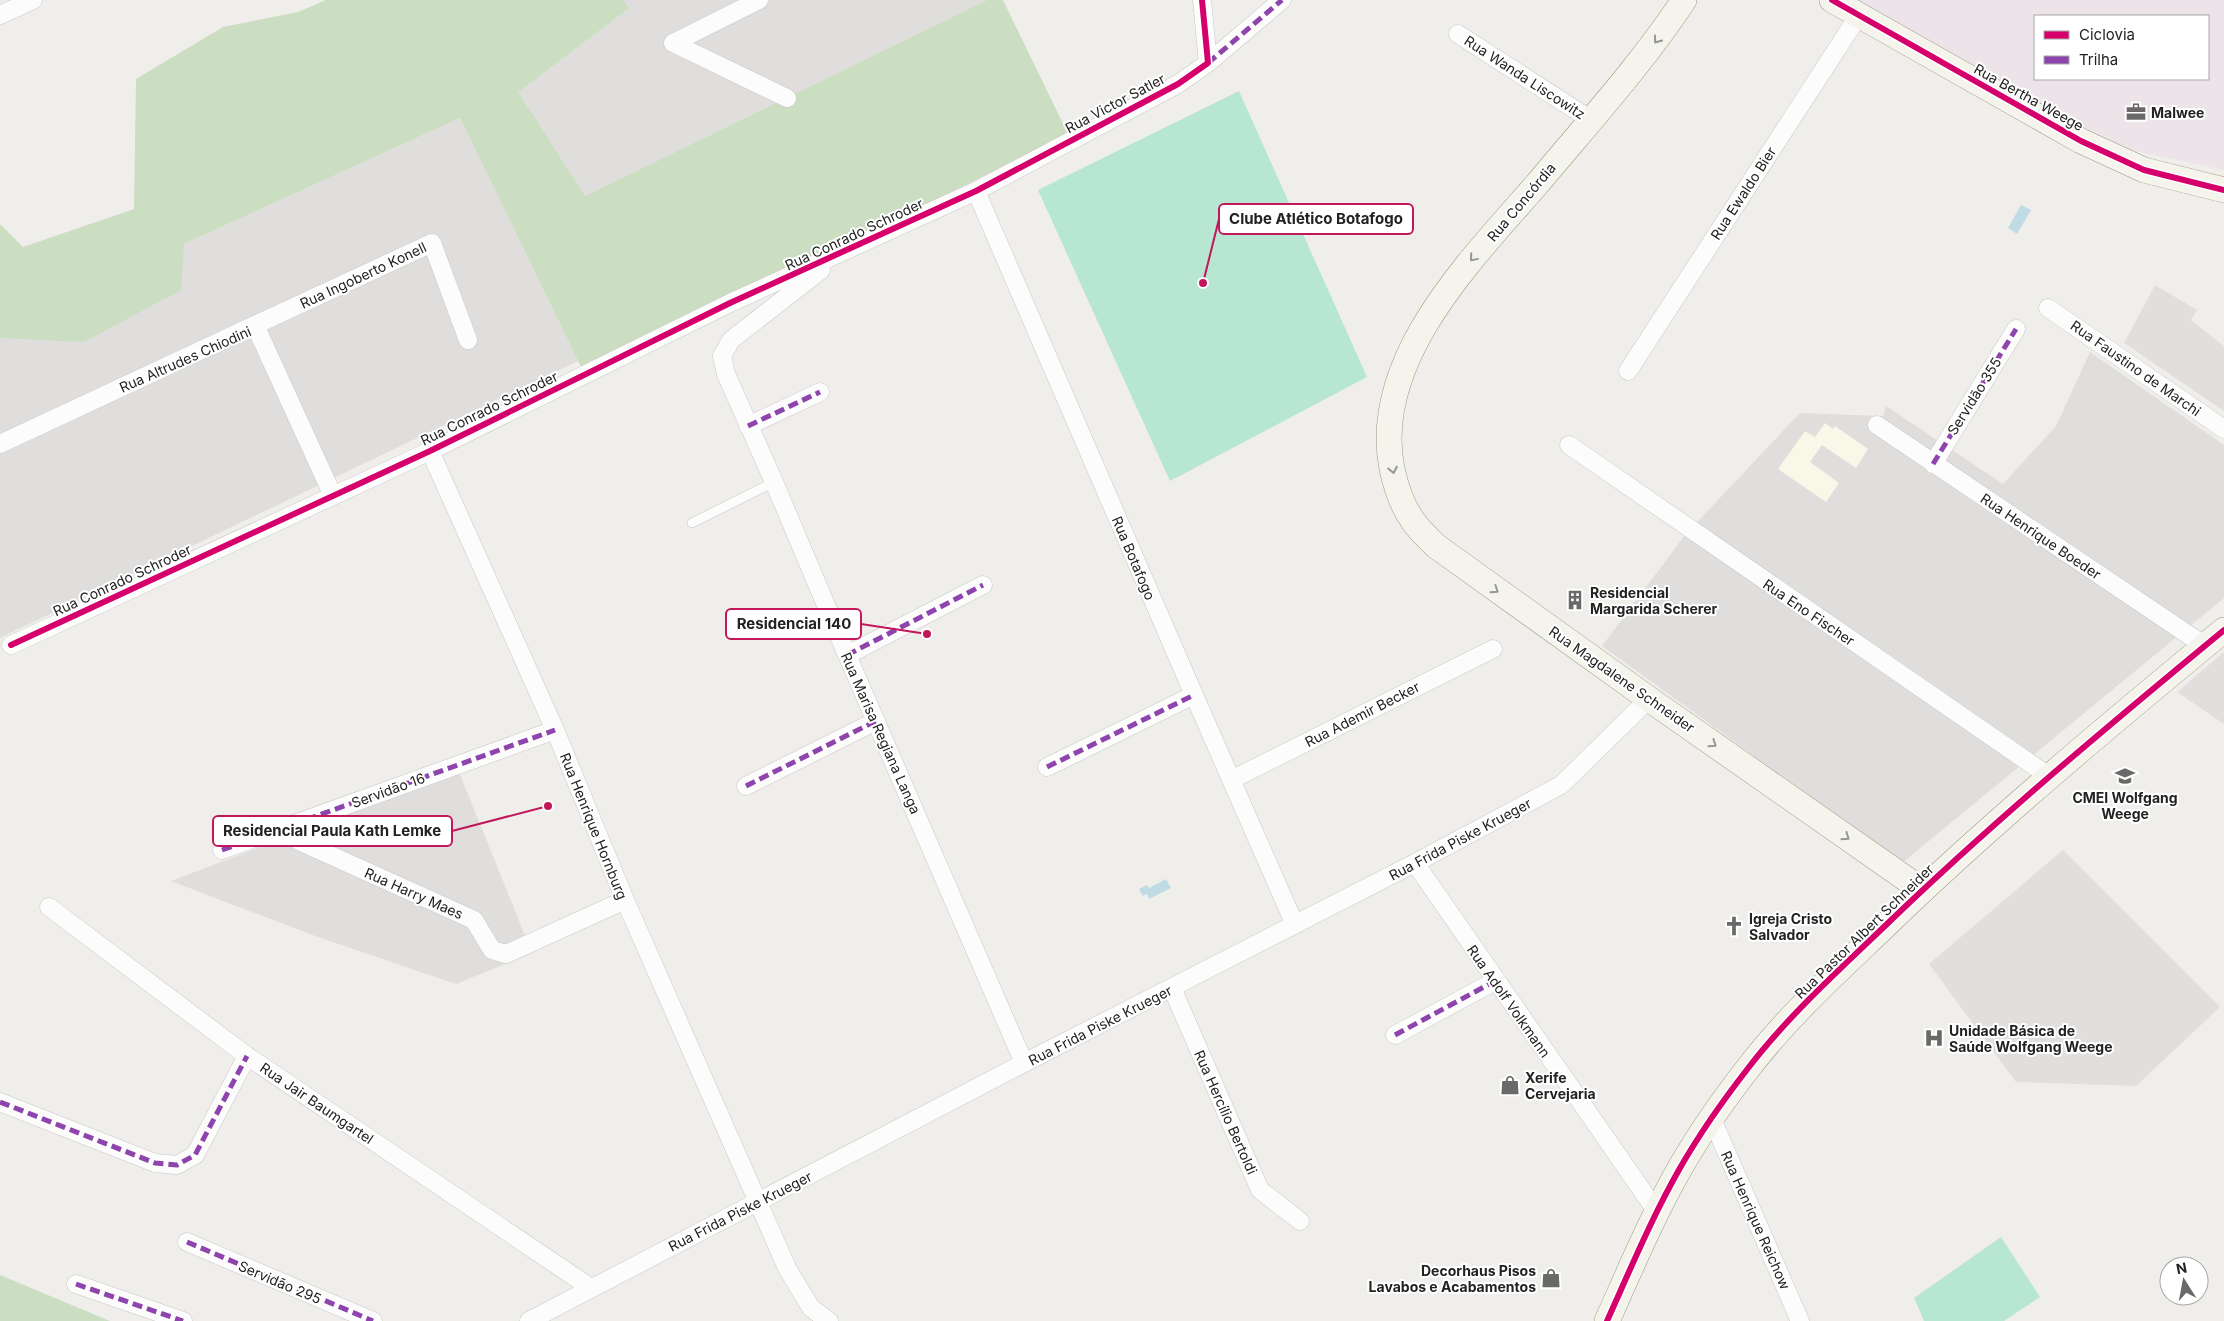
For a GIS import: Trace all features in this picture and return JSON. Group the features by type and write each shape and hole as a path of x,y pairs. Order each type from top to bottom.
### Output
{"main road":[{"name":"Rua Concórdia","path":"1390,422 1401,375 1439,303 1461,272 1651,48 1684,0"},
{"name":"Rua Bertha Weege","path":"1832,0 2081,141 2114,157 2169,177 2224,190"},
{"name":"Rua Magdalene Schneider","path":"1390,422 1389,452 1396,488 1412,520 1430,540 1469,572 1922,890"},
{"name":"Rua Pastor Albert Schneider","path":"1607,1321 1657,1212 1680,1167 1712,1118 1750,1066 1784,1026 1922,890 2050,777 2224,630"}],"street":[{"path":"0,15 33,0"},
{"path":"759,0 674,43 787,98"},
{"path":"1202,0 1208,63"},
{"name":"Rua Victor Satler","path":"976,191 1178,84 1208,63 1282,0"},
{"name":"Rua Ewaldo Bier","path":"1628,371 1858,15"},
{"name":"Rua Wanda Liscowitz","path":"1458,34 1591,120"},
{"name":"Rua Conrado Schroder","path":"11,645 430,451 730,303 844,253 976,191"},
{"name":"Rua Botafogo","path":"976,191 1231,780 1296,925"},
{"name":"Rua Ingoberto Konell","path":"255,325 432,243 468,340"},
{"name":"Rua Marisa Regiana Langa","path":"844,253 731,340 722,356 726,374 748,426 774,482 1024,1063"},
{"name":"Rua Faustino de Marchi","path":"2048,308 2224,429"},
{"name":"Rua Altrudes Chiodini","path":"0,444 255,325 333,496"},
{"name":"Servidão 355","path":"1933,464 2016,329"},
{"path":"748,426 820,392"},
{"name":"Rua Henrique Boeder","path":"1877,425 2205,646"},
{"name":"Rua Eno Fischer","path":"1569,445 2050,777"},
{"name":"Rua Henrique Hornburg","path":"430,451 554,730 625,900 787,1268 811,1308 829,1321"},
{"path":"847,655 983,585"},
{"name":"Rua Ademir Becker","path":"1231,780 1493,649"},
{"path":"1047,767 1194,695"},
{"name":"Rua Frida Piske Krueger","path":"529,1321 1024,1063 1296,925 1561,784 1649,699"},
{"path":"746,786 876,720"},
{"name":"Servidão 16","path":"222,850 554,730"},
{"name":"Rua Harry Maes","path":"299,841 474,920 492,950 506,954 625,900"},
{"name":"Rua Adolf Volkmann","path":"1415,863 1494,981 1657,1212"},
{"name":"Rua Jair Baumgartel","path":"49,908 247,1056 591,1288"},
{"path":"1396,1035 1494,981"},
{"name":"Rua Hercílio Bertoldi","path":"1172,988 1260,1190 1300,1221"},
{"path":"0,1102 155,1163 177,1165 195,1155 247,1056"},
{"name":"Rua Henrique Reichow","path":"1712,1118 1800,1321"},
{"name":"Servidão 295","path":"187,1242 373,1321"},
{"path":"76,1284 183,1321"}],"lane":[{"path":"692,523 774,482"}],"shaded area":[{"path":"597,0 987,0 524,226 477,117"},
{"name":"Malwee","path":"1853,0 2224,0 2224,170 2104,144"},
{"path":"460,118 578,361 0,638 0,328"},
{"path":"2155,285 2197,310 2191,320 2224,346 2224,411 2124,343"},
{"path":"2090,352 2224,445 2224,598 1902,863 1602,646 1685,535 1800,413 1883,416 1886,406 2003,484 2056,426"},
{"path":"1825,423 1833,429 1835,426 1868,449 1856,468 1822,445 1810,462 1839,483 1826,502 1778,469 1805,431 1815,437"},
{"path":"2224,652 2224,724 2177,692"},
{"path":"459,772 532,953 456,984 318,937 171,881"},
{"path":"2063,850 2220,1007 2136,1086 2016,1082 1929,964"}],"green space":[{"path":"326,0 623,0 629,8 518,92 585,196 987,0 1003,0 1068,134 837,249 584,371 460,118 184,244 181,290 84,342 0,338 0,224 23,247 134,209 136,79 223,27 298,12"},
{"path":"1239,91 1367,377 1170,481 1038,190"},
{"path":"2001,1237 2040,1297 2004,1321 1924,1321 1914,1298"},
{"path":"0,1275 110,1321 0,1321"}],"water":[{"path":"2021,205 2031,210 2017,234 2008,228"},
{"path":"1166,879 1171,888 1149,899 1147,894 1143,896 1139,889 1147,885 1149,888"}],"marked path":[{"path":"1208,63 1282,0"},
{"path":"1933,464 2016,329"},
{"path":"748,426 820,392"},
{"path":"847,655 983,585"},
{"path":"1047,767 1194,695"},
{"path":"746,786 876,721"},
{"path":"222,850 555,730"},
{"path":"1395,1035 1495,981"},
{"path":"0,1102 155,1163 177,1165 195,1155 247,1056"},
{"path":"187,1242 373,1321"},
{"path":"76,1284 183,1321"}],"cycle path":[{"path":"11,645 430,451 730,303 976,191 1178,84 1208,63 1202,0"},
{"path":"1832,0 2081,141 2144,170 2224,190"},
{"path":"1607,1321 1651,1224 1688,1155 1730,1091 1764,1048 1833,976 1927,886 2010,811 2224,630"}],"place":[{"name":"Malwee","path":"2136,112"},
{"name":"Clube Atlético Botafogo","path":"1203,283"},
{"name":"Residencial Margarida Scherer","path":"1575,600"},
{"name":"Residencial 140","path":"927,634"},
{"name":"CMEI Wolfgang Weege","path":"2125,776"},
{"name":"Residencial Paula Kath Lemke","path":"548,806"},
{"name":"Igreja Cristo Salvador","path":"1734,926"},
{"name":"Unidade Básica de Saúde Wolfgang Weege","path":"1934,1038"},
{"name":"Xerife Cervejaria","path":"1510,1085"},
{"name":"Decorhaus Pisos Lavabos e Acabamentos","path":"1551,1278"}]}
